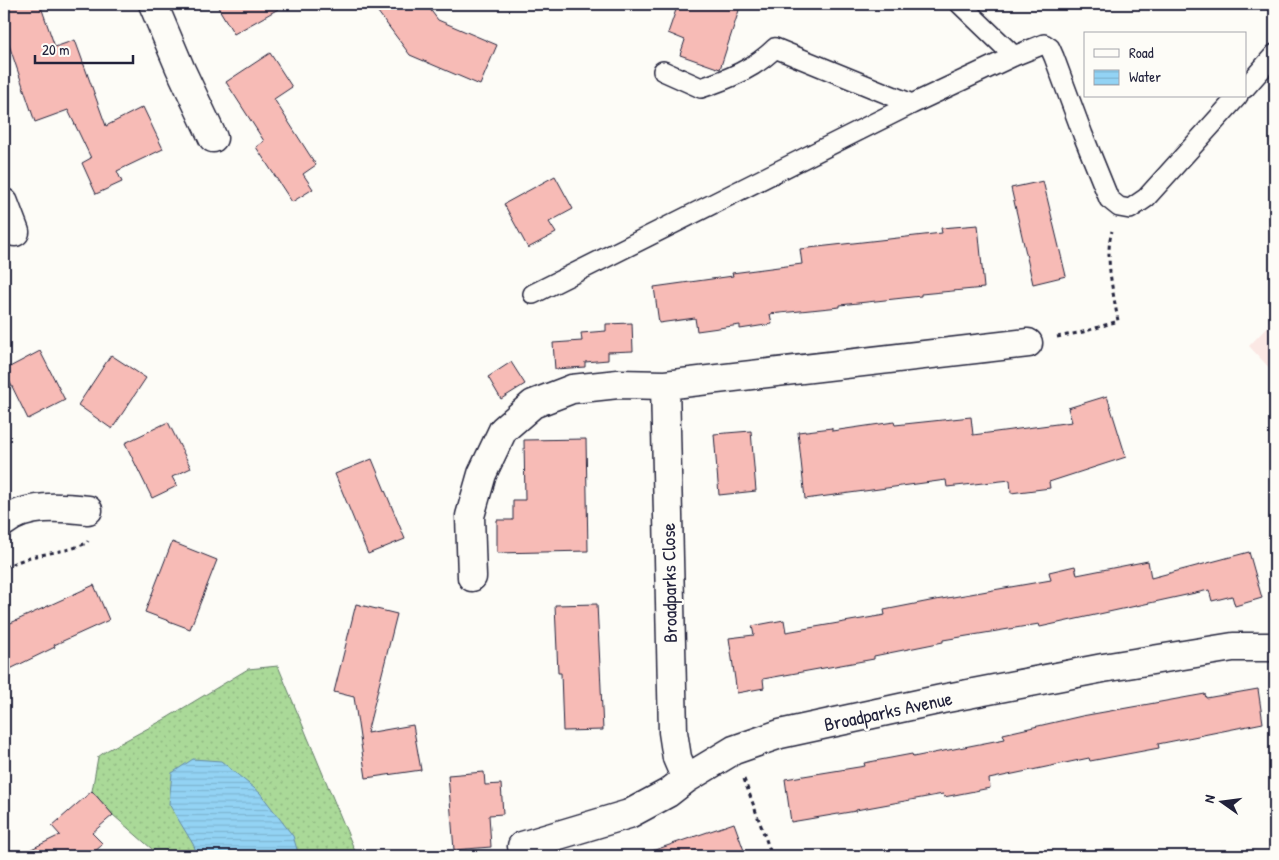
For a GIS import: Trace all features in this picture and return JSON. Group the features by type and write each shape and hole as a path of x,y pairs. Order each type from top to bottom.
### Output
{"street":[{"path":"153,4 180,68 213,138"},
{"path":"4,203 15,232"},
{"path":"472,577 470,516 482,474 503,430 533,404 572,389 618,384 665,385 1028,343"},
{"name":"Broadparks Close","path":"665,385 672,732 677,758 686,779"},
{"path":"4,522 23,512 54,507 88,510"},
{"name":"Broadparks Avenue","path":"522,846 629,814 668,793 686,779 734,750 780,734 942,699 1104,668 1233,647 1275,647"}],"lane":[{"path":"960,4 1014,56"},
{"path":"533,294 912,104 1044,44 1050,48 1054,57 1109,199 1119,207 1130,209 1146,198 1236,98"},
{"path":"663,71 702,88 727,80 763,60 775,48 912,104"},
{"path":"1246,87 1275,54"}],"path":[{"path":"1028,343 1083,332 1118,321 1109,241 1119,207"},
{"path":"4,567 30,557 71,549 87,543 93,525 88,510"},
{"path":"734,750 772,856"}],"shaded area":[{"path":"1275,319 1275,374 1249,346"}],"green space":[{"path":"278,666 357,856 160,856 113,815 92,791 98,757 106,751 165,719 248,669"}],"water":[{"path":"193,759 221,761 260,793 293,836 299,856 198,856 169,804 172,773"}],"building":[{"path":"4,4 40,4 55,47 75,40 106,126 143,107 163,149 117,171 122,182 96,194 82,163 91,158 68,110 35,122 4,30"},
{"path":"216,4 287,4 234,34"},
{"path":"372,4 426,4 438,20 497,45 480,85 410,55"},
{"path":"678,4 741,4 720,69 680,55 685,40 668,33"},
{"path":"270,53 292,87 274,99 316,165 303,174 313,189 292,202 256,147 264,141 226,82"},
{"path":"555,176 573,209 549,222 556,233 528,248 504,204"},
{"path":"1043,181 1066,276 1033,284 1011,188"},
{"path":"978,225 984,288 921,294 921,296 840,305 840,307 770,314 772,324 740,329 740,325 697,331 695,318 659,323 654,287 733,276 732,273 802,264 800,249 942,233 941,228"},
{"path":"632,323 633,351 608,352 608,360 585,362 585,367 555,369 553,343 582,341 581,333 606,331 606,324"},
{"path":"40,351 65,400 28,419 4,370"},
{"path":"111,355 146,378 112,429 78,405"},
{"path":"511,362 525,384 501,399 488,377"},
{"path":"1107,396 1126,457 1049,482 1050,488 1011,493 1010,480 947,487 946,480 805,499 798,432 832,428 832,431 894,422 895,425 971,417 973,435 1072,422 1068,408"},
{"path":"168,422 191,468 172,477 177,486 152,498 125,443"},
{"path":"751,431 756,491 719,495 714,434"},
{"path":"586,439 588,551 497,553 497,520 513,520 513,500 525,500 524,440"},
{"path":"372,459 405,539 368,554 335,474"},
{"path":"172,542 217,560 190,629 145,612"},
{"path":"1249,552 1262,598 1235,606 1232,596 1212,601 1209,590 1040,627 1039,624 943,640 943,642 874,656 874,659 763,679 764,688 737,693 729,638 754,635 752,626 784,620 786,632 885,615 884,610 1051,580 1049,572 1075,566 1077,575 1148,561 1151,578"},
{"path":"94,585 109,620 54,645 55,647 4,672 4,626"},
{"path":"356,604 397,614 367,733 413,725 421,770 366,778 354,697 334,692"},
{"path":"597,604 603,730 563,731 561,673 558,673 555,605"},
{"path":"1258,689 1263,723 1158,744 1159,748 1090,761 1089,758 989,779 990,788 944,797 943,794 791,822 785,779 865,766 864,763 912,754 913,757 1005,739 1003,734 1082,716 1205,694 1206,698"},
{"path":"484,772 485,785 501,784 503,814 489,815 491,847 454,850 448,775"},
{"path":"92,791 113,815 92,833 103,844 90,856 17,856 60,835 52,826"},
{"path":"734,823 746,856 650,856 649,852"}]}
